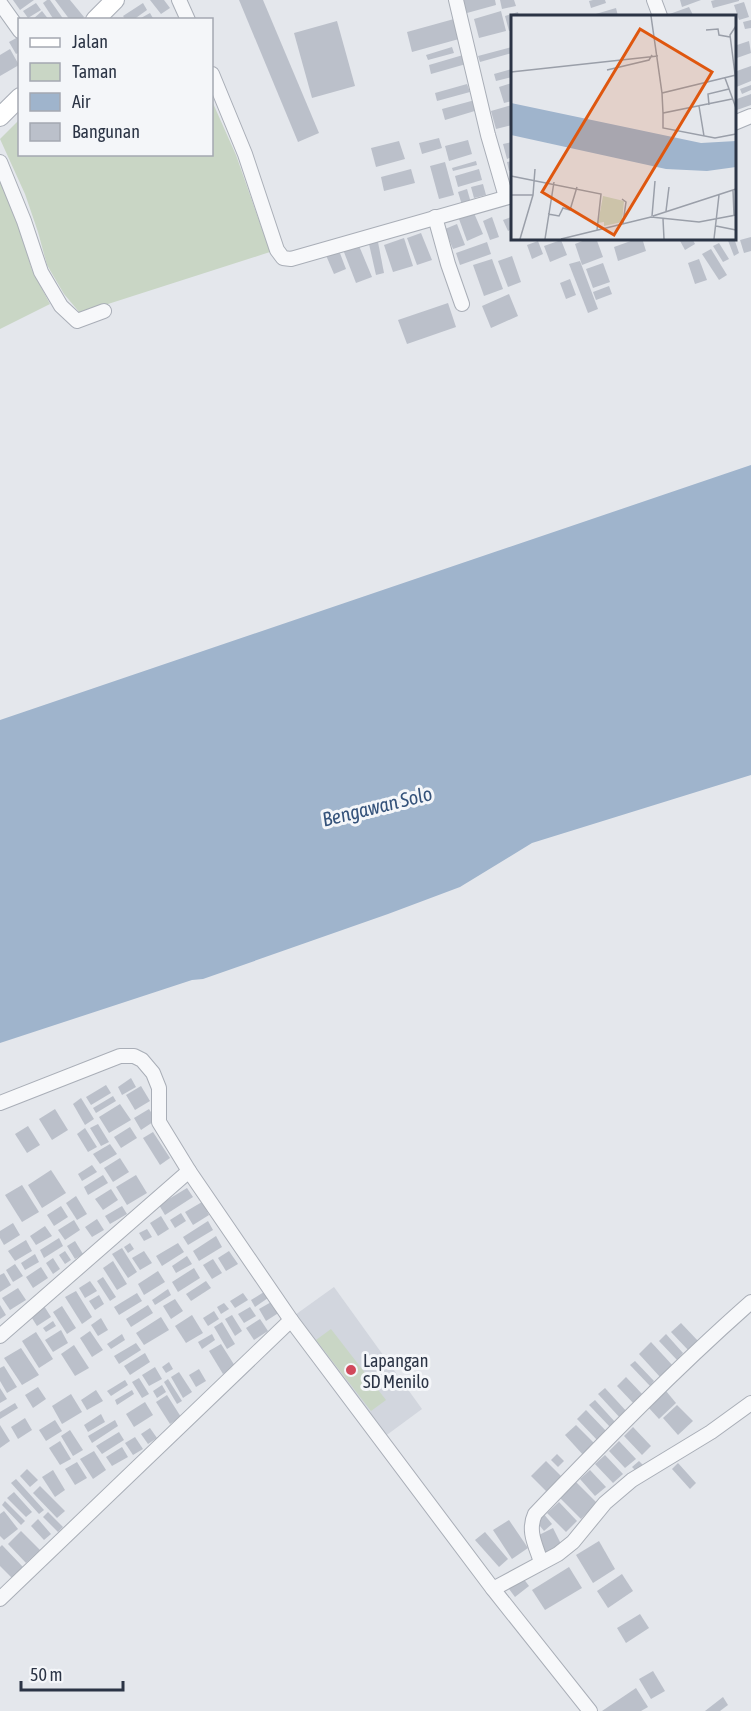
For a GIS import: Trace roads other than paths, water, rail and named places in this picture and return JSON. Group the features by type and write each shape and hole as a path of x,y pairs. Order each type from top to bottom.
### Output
{"main road":[{"path":"98,18 115,0"},
{"path":"0,117 18,99"}],"street":[{"path":"179,0 187,18"},
{"path":"213,76 245,154 277,250 283,258 291,259 509,196 488,135 456,0"},
{"path":"654,0 660,15"},
{"path":"0,3 18,28"},
{"path":"736,123 751,116"},
{"path":"0,162 24,220 41,272 61,306 77,321 104,311"},
{"path":"435,217 462,304"},
{"path":"0,1103 120,1056 134,1056 142,1060 153,1072 159,1088 159,1122 189,1171 291,1320 493,1589 590,1711"},
{"path":"0,1336 189,1171"},
{"path":"542,1562 531,1531 531,1522 535,1514 667,1379 751,1302"},
{"path":"0,1599 291,1320"},
{"path":"493,1589 558,1554 573,1542 605,1503 632,1480 711,1432 751,1403"}],"water":[{"name":"Bengawan Solo","path":"751,465 751,775 532,843 460,887 203,979 192,980 0,1043 0,720"}],"place":[{"name":"Lapangan SD Menilo","path":"351,1370"}]}
